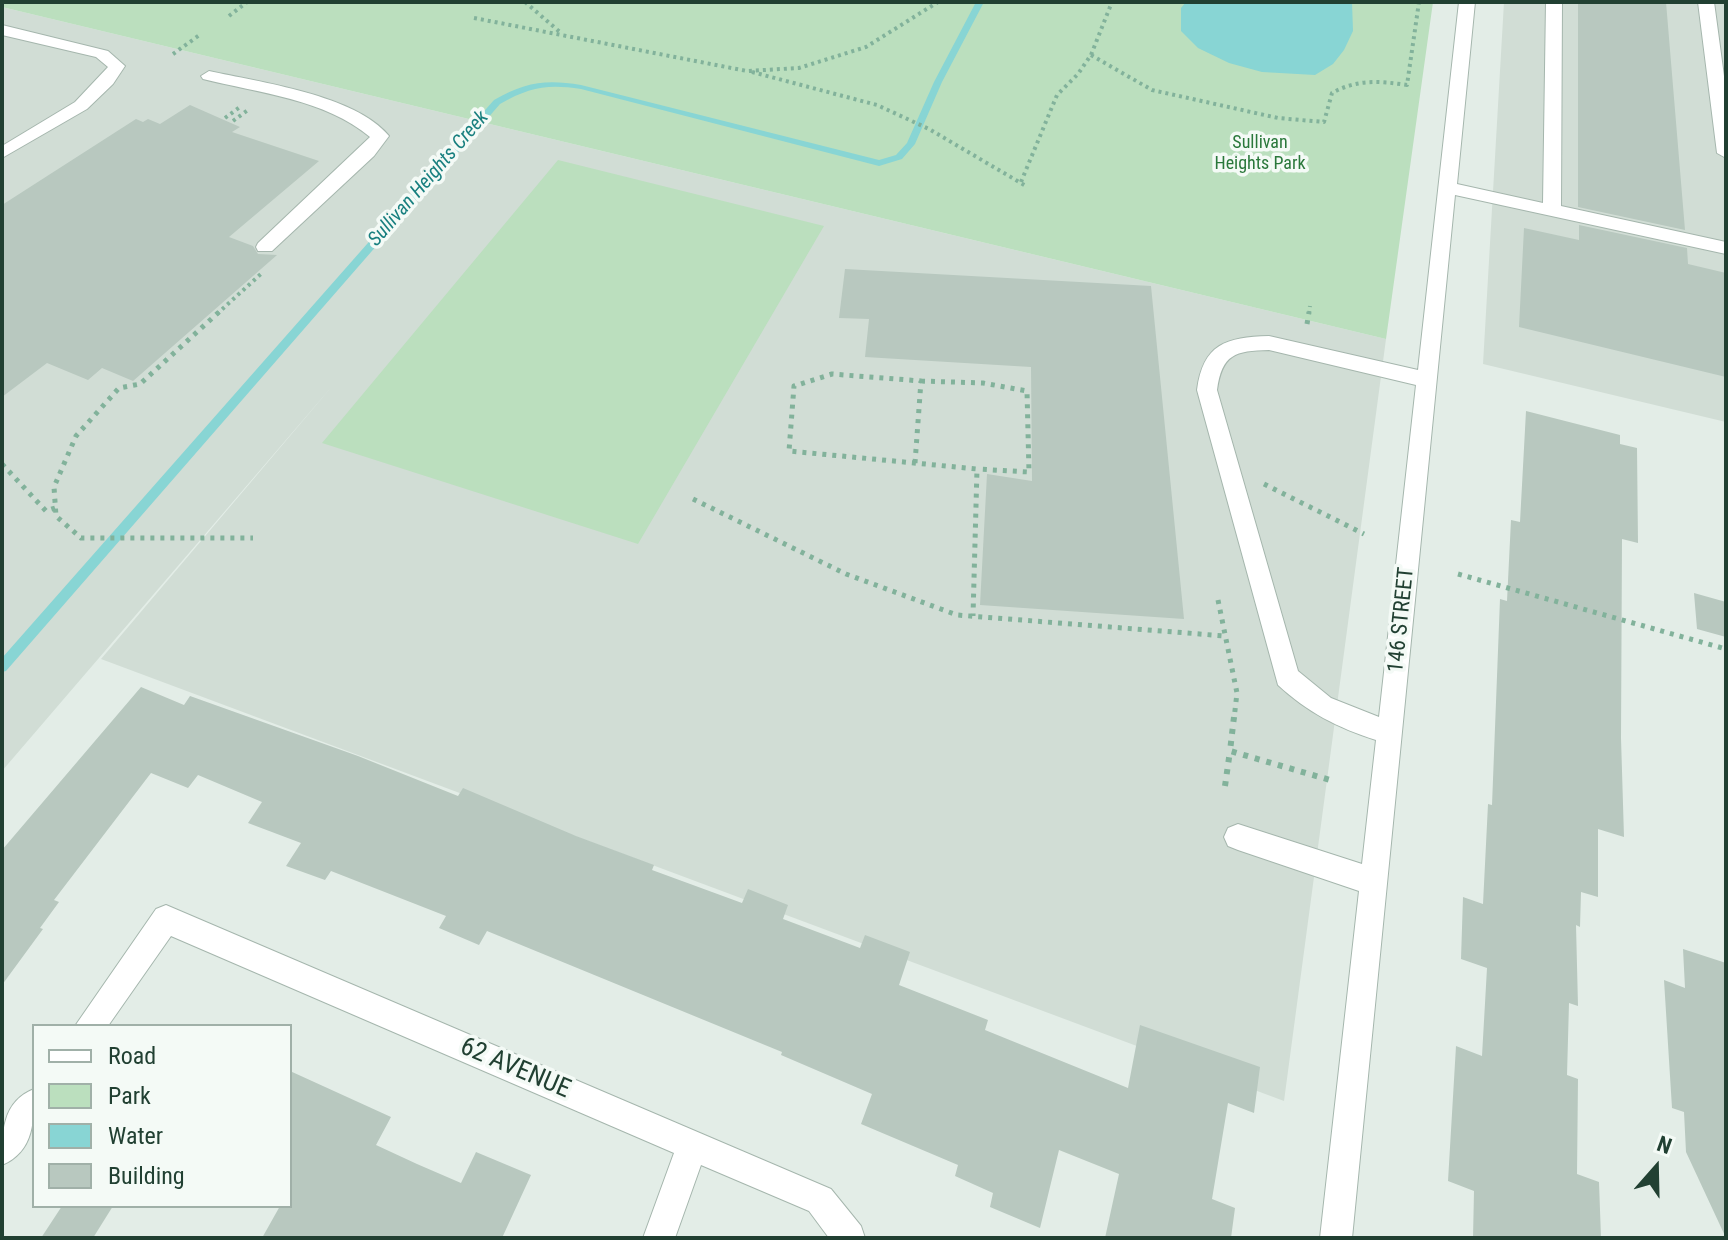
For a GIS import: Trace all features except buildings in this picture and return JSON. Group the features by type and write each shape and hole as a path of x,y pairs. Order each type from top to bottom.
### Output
{"street":[{"name":"146 STREET","path":"1336,1238 1467,2"},
{"path":"1552,211 1554,2"},
{"path":"1706,2 1726,153"},
{"path":"2,30 102,54 117,66 108,83 82,104 2,153"},
{"path":"209,76 284,93 368,124 380,136 368,152 265,247"},
{"path":"1448,188 1726,248"},
{"path":"1390,732 1354,723 1311,701 1287,677 1207,390 1209,368 1220,352 1243,343 1269,343 1427,380"},
{"path":"1238,837 1374,882"},
{"name":"62 AVENUE","path":"91,1024 166,919 820,1200 849,1238"},
{"path":"2,1149 32,1107"},
{"path":"659,1238 693,1144"}],"path":[{"path":"229,16 247,2"},
{"path":"525,2 562,34"},
{"path":"747,71 799,68 866,47 938,2"},
{"path":"1021,182 1057,95 1078,74 1091,55 1112,2"},
{"path":"1091,55 1152,90 1278,118 1324,122 1332,93 1346,84 1371,80 1407,85 1419,2"},
{"path":"474,18 747,71 877,105 929,129 1026,186"},
{"path":"173,54 201,34"},
{"path":"233,121 247,111"},
{"path":"253,538 81,538 56,516 54,487 76,436 119,388 140,384 271,264"},
{"path":"1306,333 1310,306"},
{"path":"832,374 983,383 1027,391 1029,472 915,463 789,451 794,386 832,374"},
{"path":"915,463 921,381"},
{"path":"2,464 46,511 55,508"},
{"path":"973,616 977,469"},
{"path":"1252,478 1364,534"},
{"path":"693,499 846,574 957,615 1225,636"},
{"path":"1458,574 1726,649"},
{"path":"1218,600 1237,693 1225,786"},
{"path":"1230,751 1330,780"}],"shaded area":[{"path":"1504,2 1726,2 1726,422 1483,364"},
{"path":"2,7 1386,339 1284,1101 101,659 334,384 2,771"}],"green space":[{"name":"Sullivan Heights Park","path":"2,2 1433,2 1386,339 2,7"},
{"path":"558,160 824,226 638,544 322,443"}],"water":[{"path":"1186,2 1352,2 1353,31 1333,64 1315,75 1262,72 1229,63 1198,48 1181,31 1181,8"}],"waterway":[{"name":"Sullivan Heights Creek","path":"2,667 497,102 519,90 538,85 581,87 879,163 899,157 911,144 938,82 980,2"}]}
